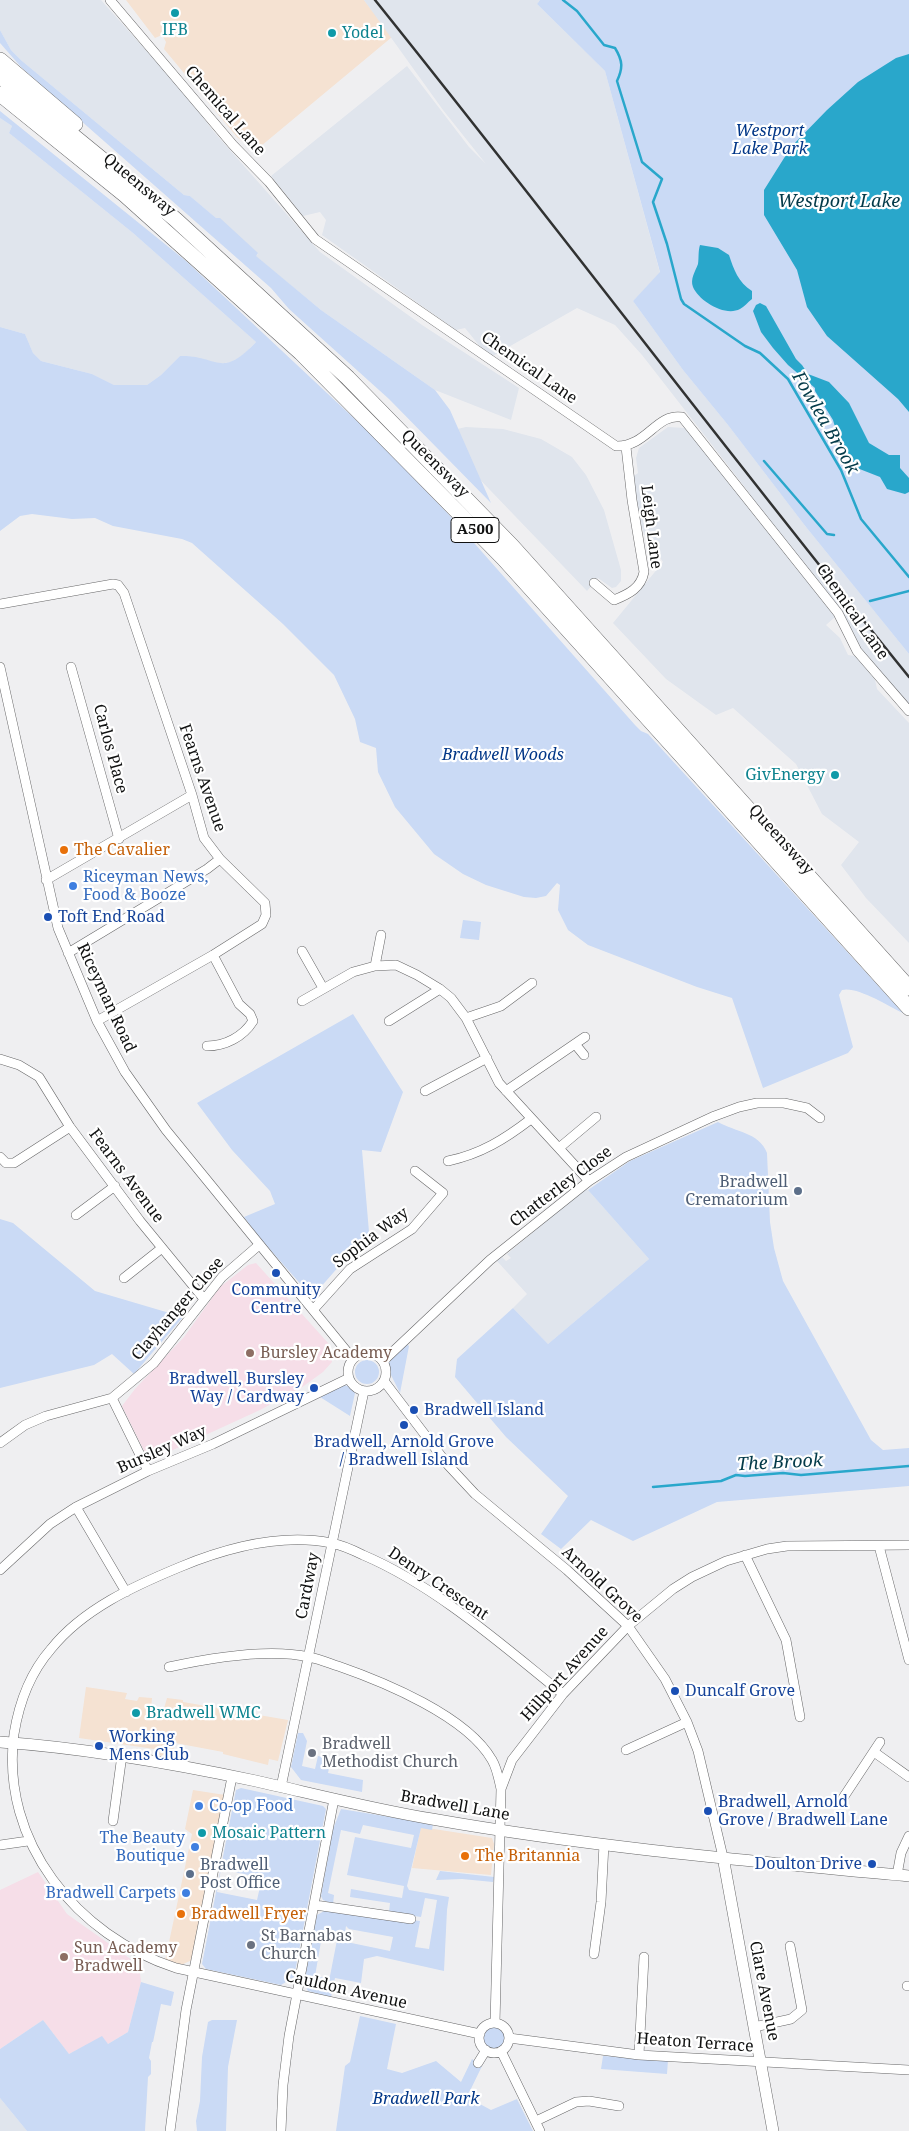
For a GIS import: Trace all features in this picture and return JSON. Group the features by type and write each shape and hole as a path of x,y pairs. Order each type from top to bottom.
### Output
{"highway":[{"path":"0,60 50,101 237,264 294,326"},
{"name":"Queensway","path":"0,76 175,219 294,326 348,378 512,546 909,988"},
{"name":"Queensway","path":"0,94 124,195 301,353 504,559 909,1008"},
{"path":"0,106 124,195"}],"street":[{"name":"Chemical Lane","path":"110,0 233,145 269,182 315,239 616,446 626,446 638,442 666,419 674,416 682,417 838,613 857,651 909,711"},
{"name":"Leigh Lane","path":"594,582 614,600 631,592 642,579 644,572 632,500 626,446"},
{"name":"Fearns Avenue","path":"0,604 113,584 118,585 124,593 192,795 204,838 220,859 264,904 266,915 262,924 97,1021"},
{"name":"Riceyman Road","path":"0,667 58,928 97,1021 125,1072 166,1130 353,1359"},
{"name":"Carlos Place","path":"72,667 119,839"},
{"path":"46,880 192,795"},
{"path":"68,954 207,869 220,859"},
{"path":"375,966 381,935"},
{"path":"302,951 323,988"},
{"path":"207,1046 221,1046 246,1032 252,1022 250,1014 239,1004 212,955"},
{"path":"302,1001 353,972 375,966 396,965 440,989 451,998 466,1018 499,1084 589,1181"},
{"path":"466,1018 501,1006 532,983"},
{"path":"389,1021 440,989"},
{"path":"506,1091 585,1038"},
{"path":"575,1044 584,1055"},
{"path":"425,1091 487,1058"},
{"name":"Fearns Avenue","path":"0,1059 19,1065 39,1078 70,1127 162,1248 204,1299"},
{"name":"Chatterley Close","path":"383,1361 490,1260 589,1181 626,1157 712,1117 739,1107 757,1103 784,1103 806,1108 820,1118"},
{"path":"559,1148 591,1127 596,1117"},
{"path":"448,1161 491,1147 531,1119"},
{"path":"0,1157 6,1163 14,1163 70,1127"},
{"name":"Sophia Way","path":"313,1310 350,1269 412,1229 443,1193 415,1170"},
{"path":"75,1215 115,1186"},
{"name":"Clayhanger Close","path":"112,1398 154,1363 222,1277 258,1245"},
{"path":"124,1278 162,1248"},
{"path":"367,1353 373,1354 383,1361 386,1370 384,1381 374,1390 364,1391 353,1385 349,1378 349,1365 353,1359 358,1355 367,1353"},
{"name":"Bursley Way","path":"0,1570 50,1524 76,1507 148,1471 213,1444 349,1378"},
{"name":"Arnold Grove","path":"384,1381 448,1466 475,1494 567,1570 628,1626 665,1680 687,1722 698,1751 722,1857"},
{"name":"Cardway","path":"281,1787 364,1391"},
{"path":"0,1443 25,1425 46,1416 112,1398 148,1471"},
{"path":"76,1507 126,1592"},
{"name":"Denry Crescent","path":"13,1743 16,1720 26,1689 37,1667 65,1632 85,1617 126,1592 188,1564 228,1550 282,1541 332,1543 380,1562 447,1604 563,1694"},
{"name":"Hillport Avenue","path":"495,2023 501,1789 512,1760 563,1694 628,1626 673,1589 709,1568 745,1555 788,1546 909,1545"},
{"path":"879,1546 909,1660"},
{"path":"745,1555 786,1640 800,1717"},
{"path":"169,1667 231,1656 279,1655 309,1657 364,1675 398,1689 432,1707 465,1731 492,1760 501,1764 512,1760"},
{"path":"626,1750 687,1722"},
{"name":"Bradwell Lane","path":"0,1742 64,1747 122,1755 281,1787 334,1800 500,1831 722,1857 909,1876"},
{"path":"843,1798 880,1742"},
{"name":"Cauldon Avenue","path":"13,1743 14,1793 28,1841 35,1856 79,1911 141,1954 167,1965 194,1972 375,2013 480,2034"},
{"path":"874,1752 909,1777"},
{"path":"113,1821 122,1755"},
{"path":"492,1760 501,1789"},
{"path":"170,2131 186,2010 232,1777"},
{"path":"280,2131 283,2085 297,1994 334,1800"},
{"path":"897,1875 900,1853 909,1836"},
{"path":"0,1845 28,1841"},
{"path":"594,1954 601,1902 604,1844"},
{"name":"Clare Avenue","path":"722,1857 773,2131"},
{"path":"315,1905 411,1919"},
{"path":"754,2027 791,2019 802,2010 790,1946"},
{"path":"639,2054 644,1957"},
{"path":"495,2023 504,2026 509,2038 506,2047 501,2051 492,2052 486,2050 480,2043 480,2034 484,2027 495,2023"},
{"name":"Heaton Terrace","path":"509,2038 639,2054 760,2063 909,2070"},
{"path":"478,2064 486,2050"},
{"path":"501,2051 540,2131"},
{"path":"536,2121 576,2102 589,2101 619,2106"}],"shaded area":[{"path":"0,0 101,0 184,93 214,132 320,252 422,325 519,388 511,420 435,390 321,310 255,256 258,254 190,196 184,195 11,50 0,30"},
{"path":"126,0 364,0 392,37 255,151 237,137 164,49 166,42 162,35 155,38"},
{"path":"364,0 540,0 537,4 605,71 660,273 633,301 683,370 728,425 806,527 909,654 909,706 868,659 744,486 642,355 615,325 577,308 491,357 465,328 456,330 322,235 326,220 320,212 303,216 271,176 407,66 469,147 486,164 443,110"},
{"path":"0,118 12,126 9,133 133,233 256,342 242,356 232,362 217,364 188,356 180,356 161,375 147,385 124,386 114,385 92,374 41,361 33,353 25,334 0,327"},
{"path":"466,427 503,429 541,439 572,457 586,475 604,510 621,570 621,581 616,587 612,588 598,578 587,591 442,440 453,430"},
{"path":"668,427 685,428 714,462 835,617 826,625 840,638 848,655 856,656 875,680 877,689 909,723 909,943 866,898 841,865 859,842 822,814 796,764 733,708 716,715 666,679 613,623 663,562 644,534 637,510 634,476 638,473 636,458 639,448"},
{"path":"585,1189 588,1190 649,1259 548,1344 513,1308 527,1294 497,1261 502,1257 506,1261 511,1258 507,1254"},
{"name":"Bursley Academy","path":"256,1263 329,1344 332,1362 323,1372 301,1388 260,1410 149,1461 122,1406 135,1389 184,1337 220,1287 248,1265"},
{"path":"86,1687 127,1693 125,1699 137,1701 139,1697 152,1698 151,1710 163,1712 167,1698 288,1720 278,1761 269,1759 268,1765 223,1754 223,1752 175,1743 171,1757 154,1755 154,1749 79,1738"},
{"path":"193,1790 225,1795 192,1960 181,1965 165,1961 192,1834 185,1829"},
{"path":"421,1827 492,1838 494,1844 491,1875 412,1868"},
{"name":"Sun Academy Bradwell","path":"38,1872 67,1914 139,1965 141,1982 128,2032 108,2044 102,2037 69,2054 43,2020 0,2049 0,1890"},
{"path":"0,2098 27,2131 0,2131"}],"green space":[{"name":"Westport Lake Park","path":"540,0 909,0 909,654 806,527 728,425 683,370 633,301 660,272 605,71 537,4"},
{"path":"0,30 11,50 22,61 184,195 190,196 216,218 220,218 258,253 256,256 321,310 435,390 450,410 491,503 389,399 289,309 271,288 21,67 0,43"},
{"name":"Bradwell Woods","path":"0,111 186,261 375,438 452,518 635,725 641,731 648,734 903,1013 864,994 856,991 842,990 839,995 853,1047 848,1053 763,1088 732,998 697,987 588,945 568,930 558,910 560,885 557,883 546,896 536,898 524,897 486,885 463,874 434,854 395,807 378,772 376,748 360,742 355,719 334,675 283,624 192,543 182,539 113,526 95,518 72,519 32,514 20,516 0,531 0,327 25,334 33,353 41,361 92,374 114,385 147,385 161,375 180,356 226,363 244,353 256,342 133,233 9,133 12,126 0,118"},
{"path":"463,920 481,922 479,940 460,938"},
{"path":"353,1014 403,1092 381,1152 362,1150 369,1232 312,1297 259,1237 244,1217 275,1204 270,1191 232,1150 197,1103"},
{"path":"718,1122 746,1133 758,1141 767,1153 770,1222 774,1248 783,1281 871,1440 883,1450 909,1448 909,1486 717,1502 633,1541 591,1520 561,1549 541,1534 568,1496 506,1437 455,1377 457,1359 513,1308 548,1344 649,1259 588,1190 630,1161"},
{"path":"0,1219 13,1223 95,1291 183,1317 134,1374 112,1354 94,1365 0,1388"},
{"path":"407,1344 409,1346 400,1393 386,1365"},
{"path":"367,1360 376,1363 379,1372 376,1381 367,1384 358,1381 355,1372 358,1363"},
{"path":"342,1385 349,1386 355,1393 350,1416 320,1397"},
{"path":"298,1733 303,1733 307,1741 302,1766 315,1769 318,1756 331,1759 328,1773 363,1780 362,1792 301,1780 291,1767"},
{"path":"241,1788 323,1806 326,1809 294,1977 281,1985 206,1969 202,1964 236,1790","holes":["221,1869 262,1878 257,1900 217,1892"]},
{"path":"341,1809 433,1824 432,1830 421,1828 407,1886 409,1890 449,1897 444,1971 377,1956 364,1959 361,1983 335,1978 331,1997 308,1991 304,1983 317,1915 326,1910 420,1921 415,1947 429,1949 437,1900 425,1898 421,1917 389,1912 390,1903 350,1897 351,1889 402,1898 404,1886 347,1875 355,1837 411,1848 414,1835 363,1825 360,1834 341,1830 328,1893 334,1895 333,1904 323,1900 321,1896 333,1829","holes":["346,1926 349,1929 393,1937 390,1951 337,1940 330,1976 325,1978 315,1976 323,1930 345,1933"]},
{"path":"440,1871 494,1877 493,1882 462,1879 436,1880"},
{"path":"141,1982 174,1992 171,2006 161,2004 152,2042 149,2058 151,2061 151,2074 148,2077 145,2131 27,2131 0,2098 0,2049 43,2020 69,2054 102,2036 108,2044 128,2032"},
{"name":"Bradwell Park","path":"360,2016 396,2024 387,2069 402,2073 436,2061 461,2082 472,2059 482,2066 467,2097 491,2110 517,2099 533,2131 336,2131 345,2066 350,2062"},
{"path":"212,2020 237,2020 228,2067 226,2131 197,2131 196,2121 200,2101 202,2057 208,2022"},
{"path":"494,2027 502,2030 505,2038 502,2046 494,2049 486,2046 483,2038 486,2030"},
{"path":"603,2056 668,2060 667,2074 601,2069"}],"water":[{"name":"Westport Lake","path":"909,54 909,412 898,399 827,336 807,307 797,270 764,215 764,190 791,147 827,110 858,82 896,58"},
{"path":"700,245 718,248 729,255 740,280 752,291 752,299 742,308 734,311 720,309 707,302 696,292 692,281 698,264"},
{"path":"760,303 766,306 796,359 808,374 829,382 849,403 869,443 889,455 900,455 900,468 909,478 909,492 905,494 887,489 880,477 857,468 841,448 833,420 815,388 788,365 761,332 753,311 756,305"}],"waterway":[{"name":"Fowlea Brook","path":"563,0 577,11 604,45 615,48 620,57 621,68 617,81 642,162 662,179 653,202 667,244 681,299 684,304 745,346 760,353 788,379 841,470 861,519 909,577"},
{"path":"764,461 827,534 834,535"},
{"path":"870,601 909,591"},
{"name":"The Brook","path":"653,1487 721,1481 736,1475 783,1473 801,1475 909,1466"}],"railway":[{"path":"375,0 909,677"}],"place":[{"name":"IFB","path":"175,13"},
{"name":"Yodel","path":"332,33"},
{"name":"GivEnergy","path":"835,775"},
{"name":"The Cavalier","path":"64,850"},
{"name":"Riceyman News, Food & Booze","path":"73,886"},
{"name":"Toft End Road","path":"48,917"},
{"name":"Bradwell Crematorium","path":"798,1191"},
{"name":"Community Centre","path":"276,1273"},
{"name":"Bursley Academy","path":"250,1353"},
{"name":"Bradwell, Bursley Way / Cardway","path":"314,1388"},
{"name":"Bradwell Island","path":"414,1410"},
{"name":"Bradwell, Arnold Grove / Bradwell Island","path":"404,1425"},
{"name":"Duncalf Grove","path":"675,1691"},
{"name":"Bradwell WMC","path":"136,1713"},
{"name":"Working Mens Club","path":"99,1746"},
{"name":"Bradwell Methodist Church","path":"312,1753"},
{"name":"Co-op Food","path":"199,1806"},
{"name":"Bradwell, Arnold Grove / Bradwell Lane","path":"708,1811"},
{"name":"Mosaic Pattern","path":"202,1833"},
{"name":"The Beauty Boutique","path":"195,1847"},
{"name":"The Britannia","path":"465,1856"},
{"name":"Doulton Drive","path":"872,1864"},
{"name":"Bradwell Post Office","path":"190,1874"},
{"name":"Bradwell Carpets","path":"186,1893"},
{"name":"Bradwell Fryer","path":"181,1914"},
{"name":"St Barnabas Church","path":"251,1945"},
{"name":"Sun Academy Bradwell","path":"64,1957"}]}
